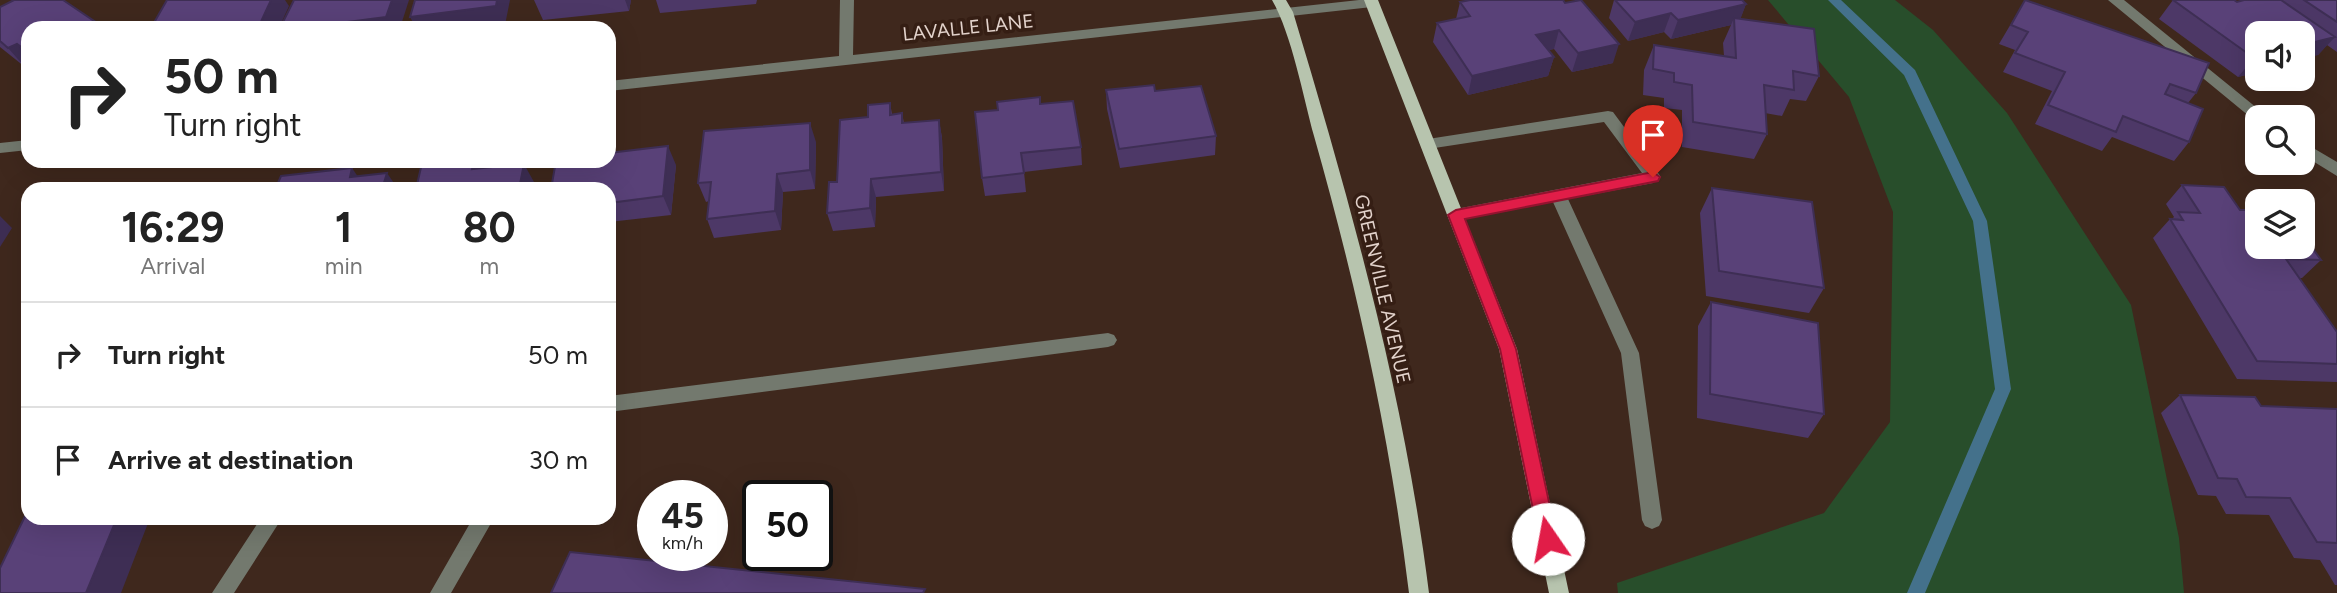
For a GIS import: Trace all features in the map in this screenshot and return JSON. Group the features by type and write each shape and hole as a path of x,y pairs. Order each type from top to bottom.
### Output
{"main road":[{"path":"1372,1 1508,349 1559,593"},
{"name":"GREENVILLE AVENUE","path":"1282,6 1342,201 1377,349 1414,542 1419,593"}],"street":[{"path":"846,62 847,0"},
{"path":"2115,0 2245,105"},
{"name":"LAVALLE LANE","path":"616,85 846,62 1282,6 1372,1"},
{"path":"1428,144 1608,116 1653,177 1456,215"},
{"path":"0,148 21,146"},
{"path":"2315,155 2337,170"},
{"path":"1559,197 1630,353 1652,520"},
{"path":"616,403 1108,340"},
{"path":"222,593 267,525"},
{"path":"440,593 480,525"}],"green space":[{"path":"1768,0 1895,0 1933,30 2007,113 2131,305 2179,538 2184,593 1618,593 1617,583 1824,513 1890,422 1893,212 1849,97"}],"building":[{"path":"14,0 63,0 94,21 21,21 21,47 17,44 8,48 0,41 0,7"},
{"path":"167,0 271,0 261,21 155,21"},
{"path":"294,0 392,0 386,17 355,21 284,21"},
{"path":"415,0 497,0 496,6 410,17"},
{"path":"1563,0 1565,3 1581,0 1619,44 1578,53 1559,30 1536,35 1554,57 1472,76 1437,23 1470,16 1460,2"},
{"path":"1615,0 1742,0 1746,4 1678,20 1671,13 1635,22"},
{"path":"2025,0 2209,63 2196,93 2170,84 2165,94 2203,109 2189,142 2123,116 2116,132 2048,105 2065,72 2015,53 2028,32 2011,25"},
{"path":"2173,0 2281,0 2312,21 2245,21 2245,52"},
{"path":"2304,0 2337,0 2337,22"},
{"path":"1734,18 1814,29 1819,76 1793,71 1794,90 1764,85 1767,134 1693,122 1692,85 1674,82 1674,73 1653,69 1654,45 1736,58"},
{"path":"2315,23 2335,37 2315,42"},
{"path":"1154,85 1155,91 1201,86 1216,136 1119,149 1106,90"},
{"path":"1040,97 1040,104 1073,101 1081,147 1021,153 1024,173 982,178 975,112 998,110 997,102"},
{"path":"890,103 890,115 902,113 902,123 939,120 941,172 871,179 870,208 827,213 829,182 837,182 840,120 868,117 868,105"},
{"path":"810,123 810,170 777,174 775,211 707,219 711,182 698,183 704,131"},
{"path":"668,146 663,196 616,202 616,182 552,182 555,168 616,168 616,152"},
{"path":"352,168 350,177 387,173 384,182 278,182 281,176"},
{"path":"421,168 523,168 520,182 418,182"},
{"path":"2182,185 2224,187 2240,210 2245,210 2245,259 2286,259 2337,332 2337,364 2257,361 2170,219 2183,220 2178,212 2200,213"},
{"path":"1712,188 1812,202 1824,288 1719,271"},
{"path":"2315,252 2321,260 2286,259 2315,259"},
{"path":"1711,302 1818,323 1824,414 1710,394"},
{"path":"2180,395 2255,397 2261,406 2337,409 2337,543 2317,542 2290,498 2246,497 2237,479 2218,478"},
{"path":"21,524 114,525 86,593 0,593 0,568"},
{"path":"570,552 637,559 637,571 728,571 728,568 925,589 923,593 551,593"}],"waterway":[{"path":"1834,0 1910,73 1980,221 2003,389 1916,593"}],"route":[{"path":"1548,539 1508,349 1456,215 1653,177"}]}
